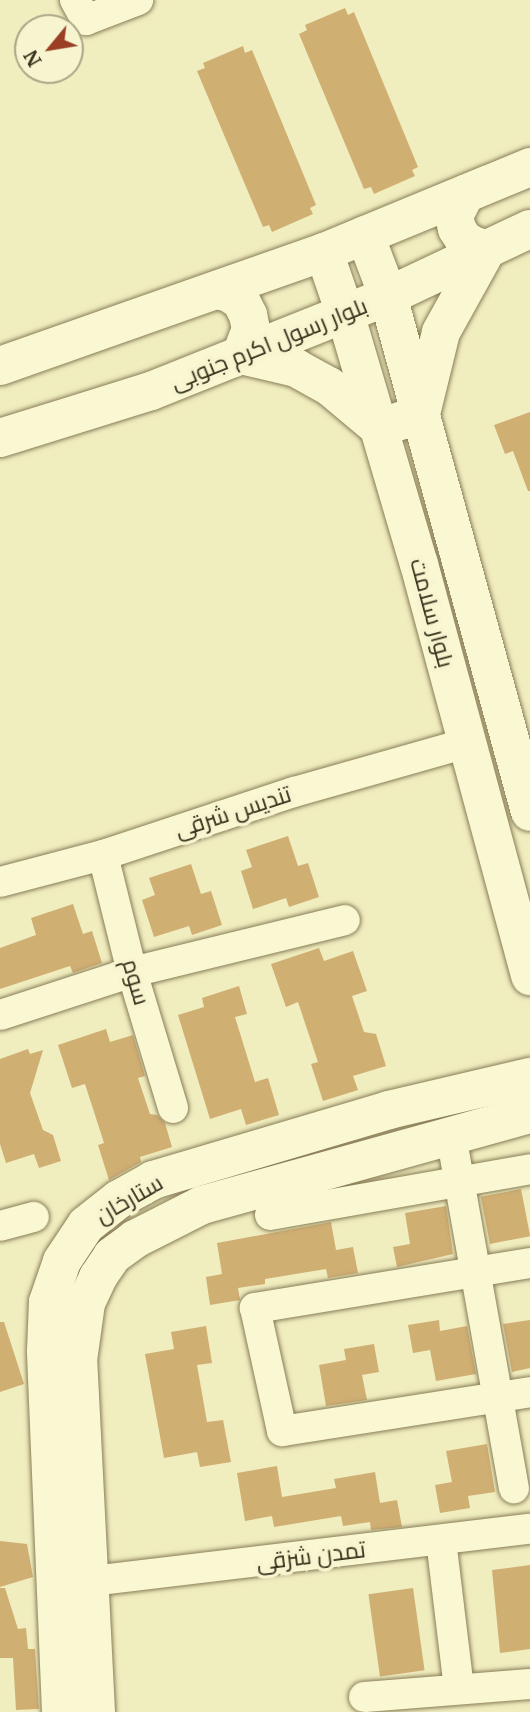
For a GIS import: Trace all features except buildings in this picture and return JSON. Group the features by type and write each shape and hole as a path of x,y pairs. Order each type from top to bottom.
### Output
{"main road":[{"path":"0,366 324,252 530,167"},
{"path":"217,290 229,293 241,301 248,315 251,329 241,355 296,368 329,387 379,428 421,414 441,332 487,249 464,240 457,229 454,216 465,194"},
{"name":"بلوار رسول اکرم جنوبی","path":"0,438 152,391 388,296 530,229"},
{"name":"بلوار سلامت","path":"365,235 388,296 421,414 520,736 530,812"},
{"name":"بلوار سلامت","path":"324,252 379,428 530,976"},
{"name":"ستارخان","path":"61,1712 46,1351 48,1302 62,1261 86,1225 119,1199 153,1180 389,1110 530,1077"},
{"name":"ستارخان","path":"96,1712 78,1360 86,1303 97,1277 112,1256 135,1239 202,1205 530,1114"}],"street":[{"path":"75,0 86,20 138,0"},
{"name":"تندیس شرقی","path":"0,882 103,855 294,792 467,743"},
{"name":"سوم","path":"103,855 132,972 173,1108"},
{"path":"0,1015 132,972 345,920"},
{"path":"451,1135 514,1488"},
{"path":"270,1215 530,1169"},
{"path":"0,1226 34,1217"},
{"path":"530,1263 257,1307 255,1311 282,1432 530,1392"},
{"name":"تمدن شزقی","path":"91,1581 530,1529"},
{"path":"441,1540 459,1689"},
{"path":"364,1697 530,1684"}]}
